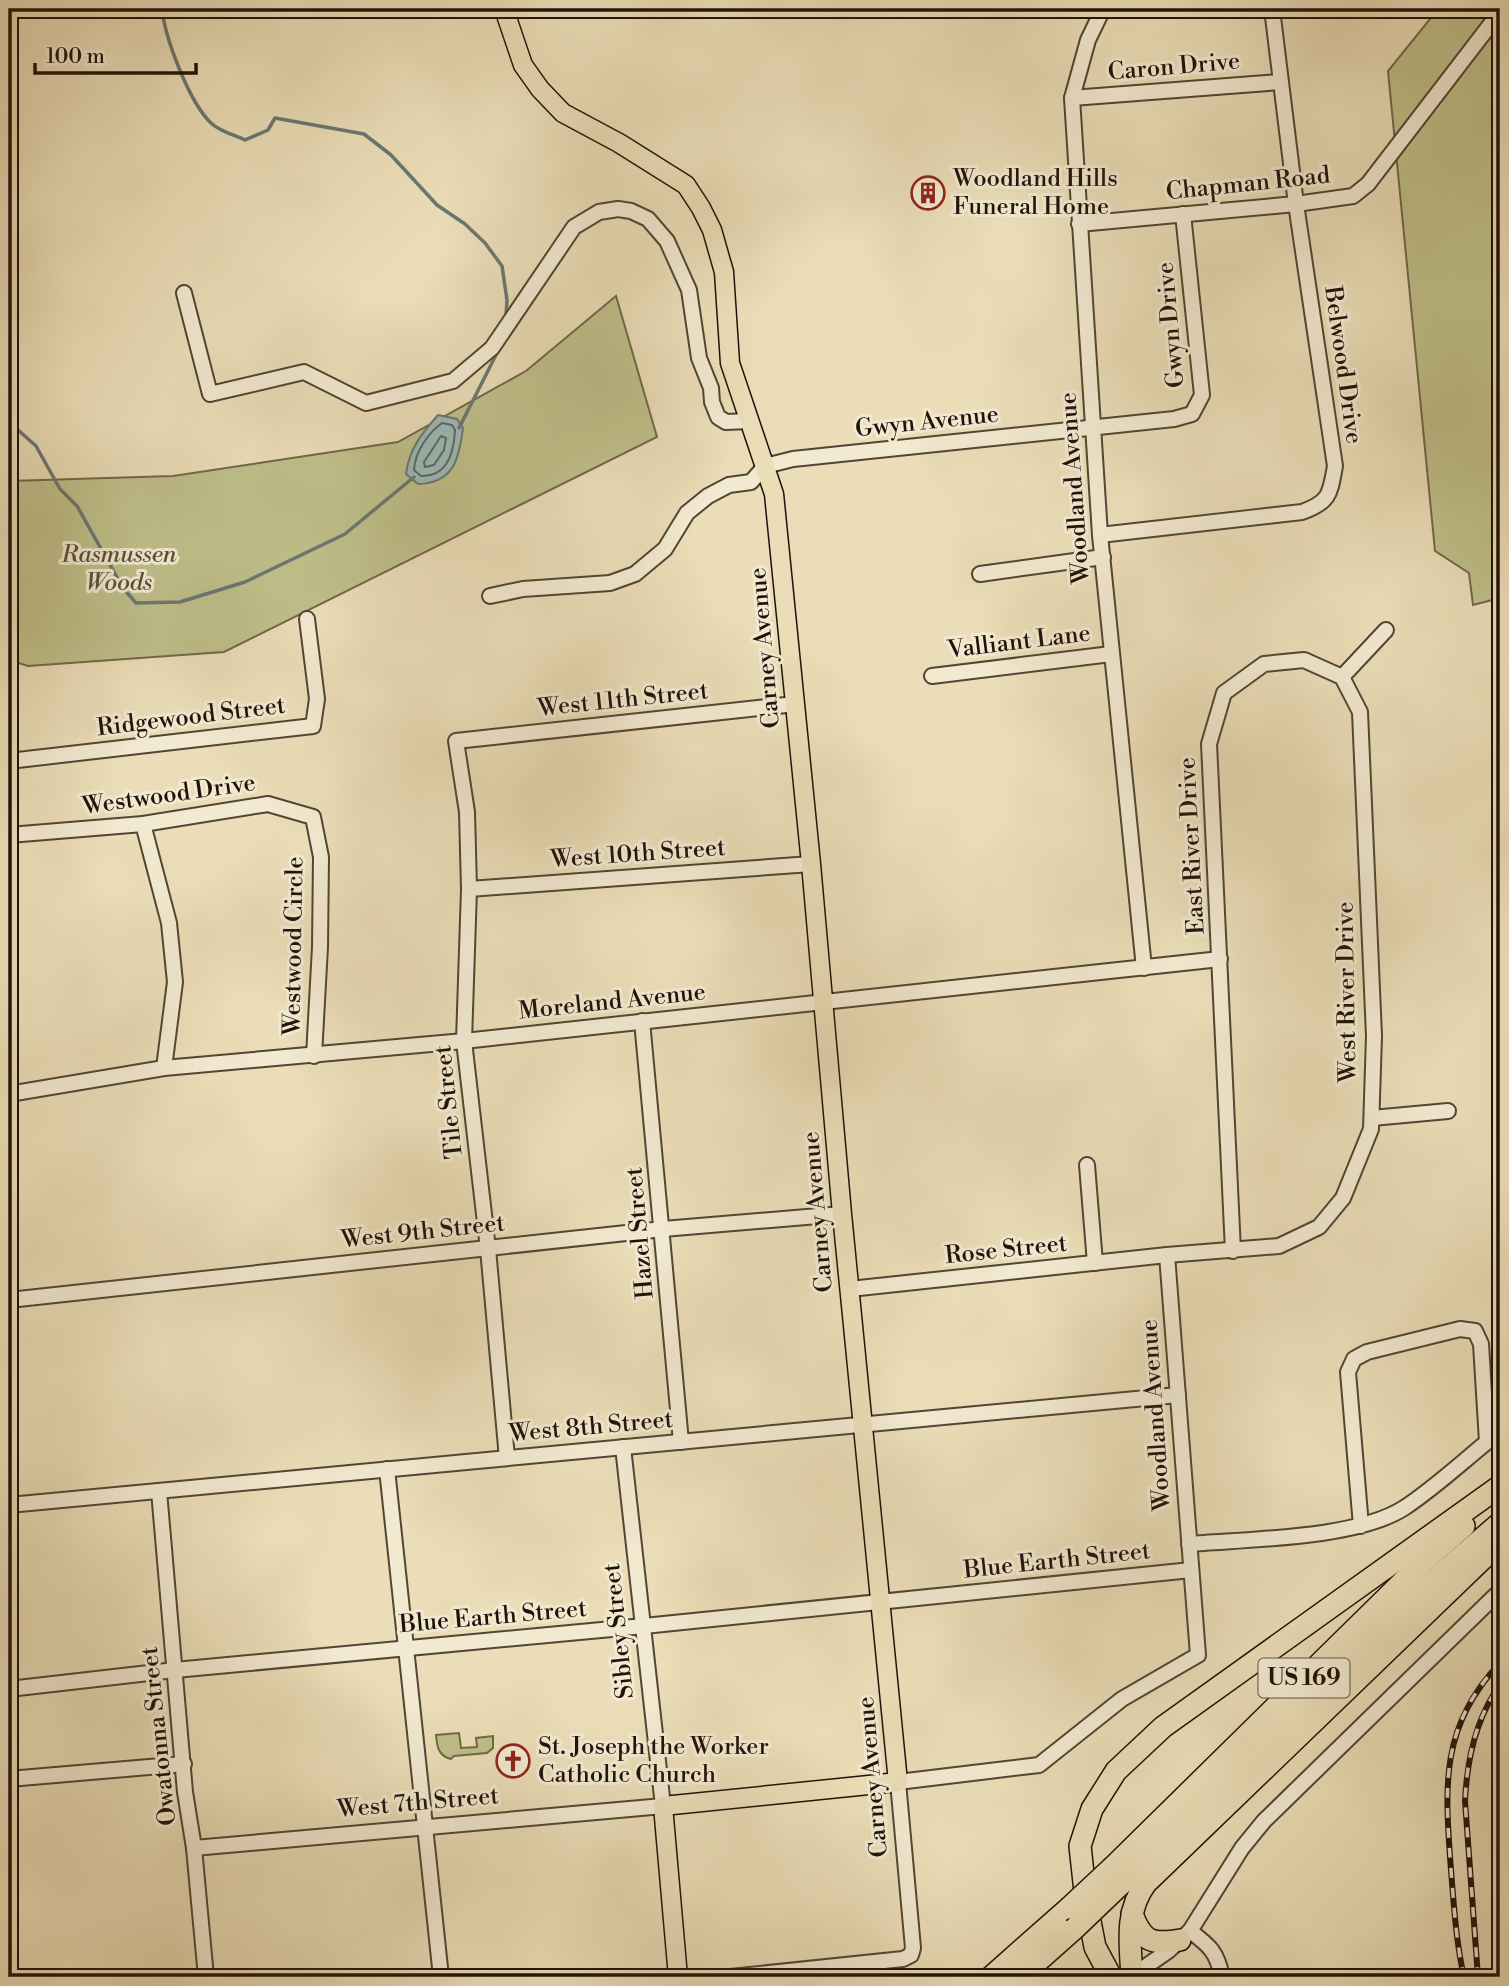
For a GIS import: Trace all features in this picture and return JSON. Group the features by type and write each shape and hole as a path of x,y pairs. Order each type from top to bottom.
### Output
{"highway":[{"path":"1111,1977 1096,1947 1086,1901 1080,1846 1092,1809 1116,1772 1163,1727 1500,1486"},
{"name":"US 169","path":"1020,1977 1074,1929 1117,1876 1422,1563 1500,1495"},
{"name":"US 169","path":"990,1977 1069,1908 1117,1876 1418,1594 1500,1523"},
{"path":"1131,1977 1131,1913 1138,1894 1146,1883 1500,1542"},
{"path":"1131,1913 1142,1936 1151,1941 1163,1943 1185,1936"},
{"path":"1093,1977 1096,1947"}],"main road":[{"name":"Carney Avenue","path":"504,9 523,65 540,89 563,113 619,143 686,185 701,208 712,230 721,261 730,363 774,494 898,1782"},
{"name":"West 7th Street","path":"663,1807 898,1782"},
{"name":"Sibley Street","path":"663,1807 678,1977"}],"street":[{"name":"Woodland Avenue","path":"1103,9 1088,40 1072,98 1100,535 1144,968"},
{"name":"Belwood Drive","path":"1100,535 1302,512 1319,506 1330,492 1335,466 1296,204 1273,17 1269,9"},
{"name":"Chapman Road","path":"1079,224 1296,204 1353,196 1368,184 1500,12"},
{"name":"Caron Drive","path":"1072,98 1280,82"},
{"path":"184,293 210,394 304,372 366,403 453,382 492,348 574,227 609,209 631,211 648,219 667,241 682,271 689,290 699,358 711,388 712,402 718,417 726,422 749,421"},
{"name":"Gwyn Drive","path":"1093,427 1174,419 1192,414 1202,395 1182,215"},
{"name":"Gwyn Avenue","path":"765,466 793,459 1093,427"},
{"path":"490,596 523,589 610,583 635,574 664,550 687,513 708,496 729,485 751,482 765,466"},
{"path":"980,574 1103,557"},
{"name":"Ridgewood Street","path":"9,761 313,726 317,699 307,619"},
{"path":"1342,677 1386,630"},
{"name":"Valliant Lane","path":"932,676 1111,654"},
{"name":"East River Drive","path":"1220,959 1209,744 1224,693 1264,664 1304,660 1342,677"},
{"name":"West River Drive","path":"1167,1255 1279,1246 1320,1227 1343,1198 1371,1129 1374,1036 1360,712 1342,677"},
{"name":"West 11th Street","path":"456,741 795,704"},
{"name":"Tile Street","path":"456,741 467,812 469,889 464,1041 488,1249 507,1458"},
{"name":"Westwood Drive","path":"9,835 144,824 268,804 313,817 317,837"},
{"path":"144,824 169,923 175,982 164,1068"},
{"name":"Westwood Circle","path":"314,1056 320,947 321,858 317,837"},
{"name":"West 10th Street","path":"469,889 811,864"},
{"path":"1220,959 1233,1251"},
{"name":"Moreland Avenue","path":"9,1094 164,1068 464,1041 1220,959"},
{"name":"Hazel Street","path":"642,1021 681,1442"},
{"path":"1372,1118 1448,1111"},
{"path":"1087,1165 1095,1263"},
{"name":"West 9th Street","path":"9,1300 663,1229 842,1214"},
{"name":"Woodland Avenue","path":"1167,1255 1198,1656"},
{"name":"Rose Street","path":"850,1289 1167,1255"},
{"path":"1189,1544 1319,1533 1361,1526 1402,1509 1487,1442 1480,1344 1475,1331 1460,1329 1367,1352 1354,1359 1348,1372 1361,1526"},
{"name":"West 8th Street","path":"9,1505 1178,1395"},
{"name":"Sibley Street","path":"623,1447 663,1807"},
{"path":"387,1469 441,1977"},
{"name":"Owatonna Street","path":"159,1491 185,1792 194,1847 206,1977"},
{"name":"Blue Earth Street","path":"9,1689 175,1670 1191,1570"},
{"path":"1131,1977 1162,1957 1185,1936 1242,1848 1264,1821 1500,1591"},
{"name":"West 7th Street","path":"898,1782 1039,1765 1122,1699 1198,1656"},
{"path":"9,1779 184,1764"},
{"name":"Carney Avenue","path":"730,1977 904,1959 911,1955 913,1948 898,1782"},
{"name":"West 7th Street","path":"194,1847 663,1807"},
{"path":"1185,1936 1213,1950 1222,1977"}],"green space":[{"path":"1438,9 1500,9 1500,598 1473,605 1469,573 1435,551 1388,71"},
{"name":"Rasmussen Woods","path":"616,296 657,437 224,652 28,666 9,660 9,481 173,476 398,442 526,371"},
{"path":"459,1733 461,1748 477,1747 476,1738 493,1736 493,1748 487,1753 454,1756 451,1759 443,1756 436,1735"}],"water":[{"path":"438,415 457,419 463,428 459,450 447,474 430,483 418,484 406,474 410,457 417,442"}],"waterway":[{"path":"162,9 179,69 194,100 211,123 222,131 245,140 268,130 275,118 364,134 391,155 437,205 465,224 485,243 502,266 507,300 506,316"},
{"path":"459,428 498,351"},
{"path":"9,422 36,446 60,489 77,506 123,588 136,603 180,602 245,582 345,534 414,477"}],"railway":[{"path":"1464,1977 1456,1924 1449,1840 1450,1760 1466,1711 1480,1687 1500,1663"},
{"path":"1478,1977 1466,1786 1470,1755 1478,1726 1500,1685"}],"place":[{"name":"Woodland Hills Funeral Home","path":"928,193"},
{"name":"St. Joseph the Worker Catholic Church","path":"513,1761"}]}
